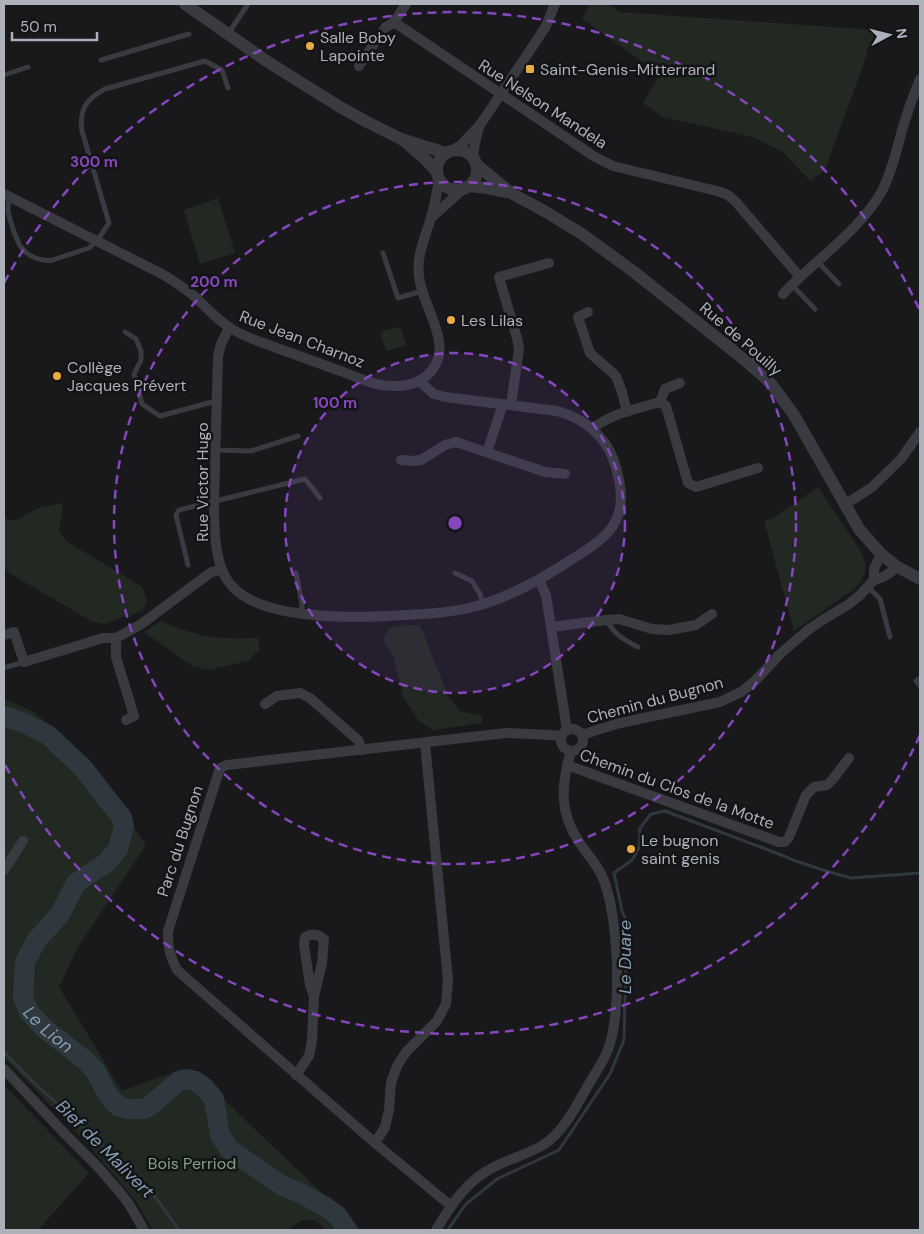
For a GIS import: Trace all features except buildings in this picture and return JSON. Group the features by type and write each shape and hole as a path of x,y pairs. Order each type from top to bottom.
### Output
{"street":[{"name":"Rue de Pouilly","path":"185,4 268,62 368,123 401,139 450,151 461,150 468,153 475,162 512,193 582,234 634,272 736,353 772,385 794,415 859,529 896,566 920,579"},
{"path":"358,66 385,28 394,22 406,4"},
{"path":"419,381 429,375 438,359 440,349 439,340 422,291 418,267 420,252 431,218 438,176 437,165 440,158 461,144 480,125 538,40 555,4"},
{"name":"Rue Nelson Mandela","path":"394,22 595,157 613,166 728,195 800,277"},
{"path":"783,294 849,233 882,191 890,173 908,110 920,80"},
{"path":"431,218 474,181 477,173 475,143 480,125"},
{"name":"Rue de Pouilly","path":"401,139 425,159 444,185 451,189 487,188 512,193"},
{"name":"Rue Jean Charnoz","path":"6,195 174,282 194,296 229,328 248,338 382,385 401,386 419,381"},
{"path":"487,452 507,404 519,349 499,277 549,262"},
{"path":"588,312 578,317 590,353 616,376 627,412"},
{"name":"Rue Victor Hugo","path":"229,328 221,344 218,356 214,502 215,534 221,569 231,585 244,596 277,609 326,616 387,616 454,611 483,604 539,580 594,545 616,520 621,499 619,477 610,452 600,437 586,424 567,413 542,408 445,397 434,394 419,381"},
{"path":"660,402 664,389 680,383"},
{"path":"592,429 604,420 660,402"},
{"path":"660,402 666,406 688,483 696,487 758,468"},
{"path":"844,505 871,488 902,460 920,432"},
{"path":"401,460 421,460 445,445 456,442 545,472 565,474"},
{"path":"871,584 874,569 882,554"},
{"name":"Chemin du Bugnon","path":"582,735 620,723 720,702 741,692 808,630 849,604 871,584 891,572 896,566"},
{"path":"4,635 14,632 24,662 103,638 116,638 140,625 210,573 221,569"},
{"path":"539,580 546,595 551,628 564,733 560,741 566,750 571,751"},
{"path":"551,628 619,619 652,629 669,630 696,625 712,614"},
{"path":"116,638 116,657 134,716 126,720"},
{"path":"265,704 277,696 300,693 310,698 359,741 361,750"},
{"name":"Chemin du Bugnon","path":"436,1230 451,1206 476,1178 493,1167 543,1145 559,1132 580,1100 607,1052 612,1037 615,1020 617,973 613,917 603,877 573,832 566,816 563,800 567,765 571,751 581,746 583,741 582,735 578,731 573,729 564,733"},
{"name":"Parc du Bugnon","path":"451,1206 296,1075 178,970 169,952 167,942 168,931 220,768 227,765 506,733 550,735 564,733"},
{"path":"375,1143 385,1127 389,1110 391,1083 397,1066 406,1052 438,1021 448,995 448,970 425,743"},
{"name":"Chemin du Clos de la Motte","path":"567,765 779,842 785,842 789,837 806,794 814,787 827,785 849,758"},
{"path":"4,870 22,840"},
{"path":"296,1075 309,1056 312,1041 314,996 322,963 324,939 315,934 310,934 305,938 304,945 310,985 314,996"},
{"path":"4,1069 118,1190 144,1230"}],"lane":[{"path":"228,34 248,4"},
{"path":"101,60 189,34"},
{"path":"6,195 8,211 20,247 34,257 47,261 90,248 109,223 82,132 81,121 88,102 105,89 205,61 222,70 228,88"},
{"path":"4,75 28,67"},
{"path":"383,253 398,298 422,291"},
{"path":"817,261 839,284"},
{"path":"792,285 815,308"},
{"path":"125,332 136,339 141,351 141,360 134,374 142,404 160,416 216,401"},
{"path":"216,450 250,451 298,436"},
{"path":"188,565 176,515 179,510 305,479 320,498"},
{"path":"296,573 302,614"},
{"path":"454,573 472,581 480,594 483,604"},
{"path":"871,584 880,599 890,637"},
{"path":"606,620 613,631 638,647"},
{"path":"7,667 24,662"},
{"path":"920,678 916,681 920,686"}],"green space":[{"path":"590,4 607,4 620,12 876,30 825,170 810,181 784,153 753,137 663,117 643,103 660,74 582,19"},
{"path":"218,198 235,253 200,264 184,210"},
{"path":"401,328 405,346 387,351 381,336 383,331"},
{"path":"818,487 860,550 866,564 865,572 861,581 854,589 794,631 764,521 772,519"},
{"path":"61,503 63,510 59,531 66,541 142,587 147,601 142,611 103,624 91,621 4,568 4,518 14,521 39,508"},
{"path":"161,621 204,636 258,638 260,649 248,661 208,670 192,666 144,632"},
{"path":"420,625 449,698 460,711 482,716 482,723 433,730 418,720 403,697 394,658 383,639 390,627"},
{"name":"Bois Perriod","path":"4,700 34,712 74,747 101,779 146,845 78,947 59,987 122,1091 182,1069 198,1075 361,1230 324,1230 315,1220 302,1220 288,1230 153,1230 136,1201 90,1147 4,1057"},
{"path":"4,1085 89,1173 38,1230 4,1230"}],"waterway":[{"name":"Le Lion","path":"4,716 24,723 48,735 83,768 122,818 124,826 118,849 106,863 76,883 60,914 36,941 25,962 23,998 29,1012 44,1028 86,1061 96,1072 108,1095 118,1106 127,1109 144,1109 179,1081 187,1079 195,1081 204,1087 214,1099 220,1135 229,1149 281,1185 324,1206 338,1216 347,1230"},
{"name":"Le Duare","path":"449,1228 466,1204 497,1179 559,1150 610,1074 624,1040 627,922 622,911 614,873 632,860 639,848 640,828 651,814 665,811 793,860 851,878 920,873"},
{"name":"Bief de Malivert","path":"4,1052 125,1169 140,1180 179,1230"}],"place":[{"name":"Salle Boby Lapointe","path":"310,46"},
{"name":"Saint-Genis-Mitterrand","path":"530,69"},
{"name":"Les Lilas","path":"451,320"},
{"name":"Collège Jacques Prévert","path":"57,376"},
{"name":"Le bugnon saint genis","path":"631,849"}]}
